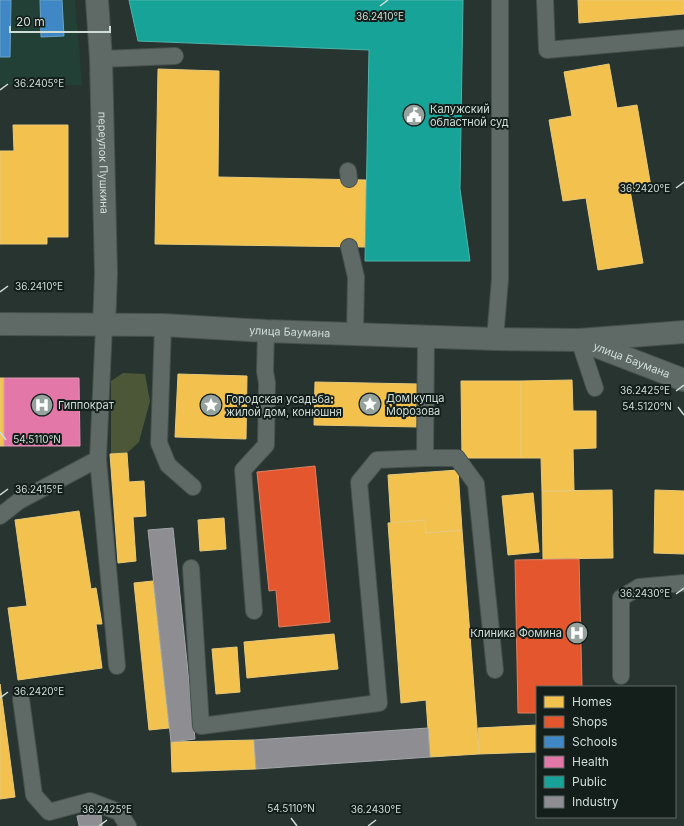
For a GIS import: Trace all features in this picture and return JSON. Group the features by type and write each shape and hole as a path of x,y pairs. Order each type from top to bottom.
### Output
{"street":[{"name":"переулок Пушкина","path":"98,0 101,59 106,287 104,326"},
{"name":"улица Баумана","path":"0,324 104,326 163,325 266,331 495,339 579,340 684,332"},
{"name":"улица Баумана","path":"579,340 684,380"}],"lane":[{"path":"495,339 500,279 500,0"},
{"path":"545,0 547,50 684,38"},
{"path":"101,59 175,56"},
{"path":"348,247 356,277 355,334"},
{"path":"163,325 159,443 168,465 193,487"},
{"path":"104,326 98,459 117,666"},
{"path":"254,611 243,470 266,445 266,331"},
{"path":"425,458 426,336"},
{"path":"579,340 595,388"},
{"path":"191,568 201,726 379,703 359,482 376,460 457,458 476,484 495,670"},
{"path":"0,516 19,501 98,459"},
{"path":"621,676 621,598 638,587 684,583"},
{"path":"21,700 34,795 49,812 90,801 119,812 128,826"}],"shaded area":[{"path":"0,0 75,0 82,85 0,85"},
{"path":"123,373 145,374 150,401 139,442 127,453 111,454 111,381"}],"building: Homes":[{"path":"578,0 684,0 684,14 579,23"},
{"path":"609,64 617,108 637,105 651,187 630,190 643,263 598,270 586,198 563,201 549,120 572,116 564,72"},
{"path":"158,69 219,71 218,177 366,180 365,247 155,244"},
{"path":"13,125 68,125 68,237 47,237 47,244 0,244 0,151 14,151"},
{"path":"178,374 247,376 246,439 175,437"},
{"path":"0,378 4,378 4,446 0,446"},
{"path":"572,380 573,411 596,411 596,448 573,449 574,491 542,491 541,458 521,458 521,381"},
{"path":"461,381 521,381 521,458 462,458"},
{"path":"315,382 419,384 418,427 314,425"},
{"path":"127,453 129,482 144,481 146,516 133,517 136,561 118,563 110,454"},
{"path":"458,470 462,530 426,533 425,520 391,523 388,475"},
{"path":"612,490 613,558 543,559 542,491"},
{"path":"655,490 684,491 684,554 654,553"},
{"path":"533,493 539,552 508,555 502,496"},
{"path":"79,511 91,589 96,588 102,624 96,624 102,668 18,680 8,608 27,606 15,520"},
{"path":"224,518 226,549 200,551 198,520"},
{"path":"425,520 426,533 462,530 479,754 430,757 426,700 401,703 388,523"},
{"path":"153,581 169,728 149,730 134,583"},
{"path":"334,634 338,669 247,678 244,642"},
{"path":"237,647 240,692 216,694 212,649"},
{"path":"0,684 15,797 0,799"},
{"path":"536,725 536,752 479,754 478,728"},
{"path":"254,740 256,769 172,772 171,742"}],"building: Shops":[{"path":"315,466 330,622 279,627 276,590 269,591 257,472"},
{"path":"579,559 582,686 536,686 536,713 518,713 515,560"}],"building: Schools":[{"path":"0,0 11,0 10,57 0,57"},
{"path":"40,0 62,0 64,36 41,37"}],"building: Health":[{"path":"4,378 79,378 80,446 4,446"}],"building: Public":[{"name":"Калужский областной суд","path":"129,0 463,0 460,189 470,261 365,261 369,50 138,41"}],"building: Industry":[{"path":"173,528 195,739 171,742 148,530"},
{"path":"428,728 430,757 256,769 254,740"},
{"path":"101,813 102,826 79,826 77,816"}],"place":[{"name":"Калужский областной суд","path":"414,115"},
{"name":"Дом купца Морозова","path":"370,404"},
{"name":"Гиппократ","path":"42,405"},
{"name":"Городская усадьба: жилой дом, конюшня","path":"211,405"},
{"name":"Клиника Фомина","path":"577,633"}]}
